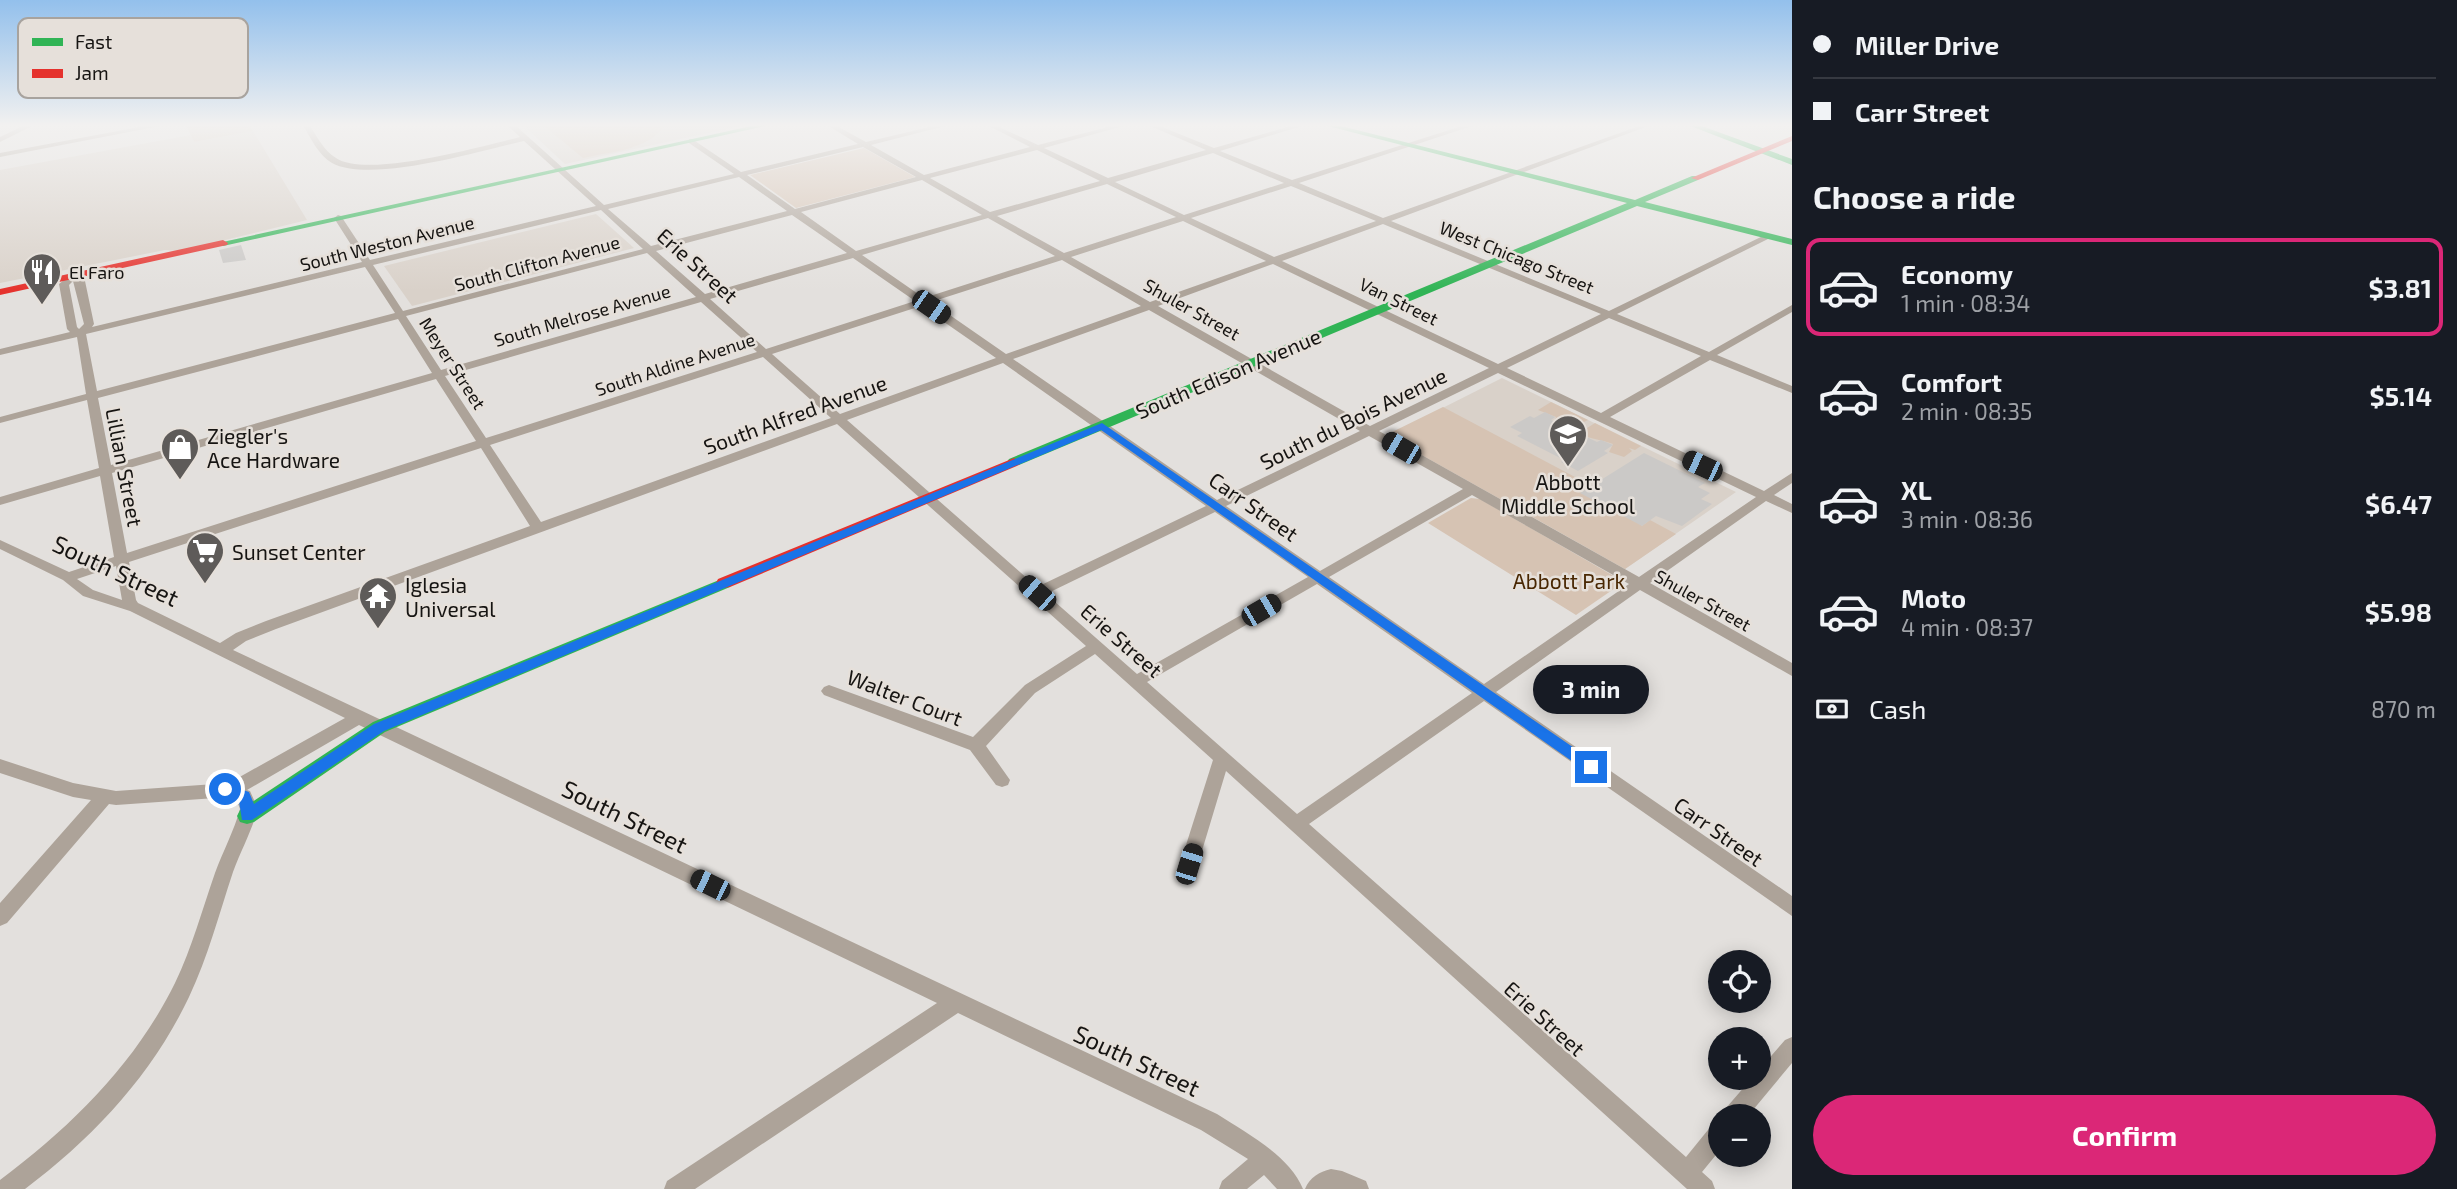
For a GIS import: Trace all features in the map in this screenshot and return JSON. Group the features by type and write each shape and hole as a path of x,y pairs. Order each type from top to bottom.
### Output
{"street":[{"path":"0,292 512,180"},
{"name":"Erie Street","path":"573,180 1704,1189"},
{"name":"South Weston Avenue","path":"0,352 711,180"},
{"name":"Carr Street","path":"748,180 1792,907"},
{"name":"South Clifton Avenue","path":"0,420 913,180"},
{"name":"Shuler Street","path":"927,180 1792,670"},
{"name":"West Chicago Street","path":"1286,180 1792,390"},
{"name":"South Aldine Avenue","path":"68,577 1300,180"},
{"name":"South Alfred Avenue","path":"223,649 244,636 1496,180"},
{"path":"1547,180 1791,241"},
{"name":"South Edison Avenue","path":"242,802 379,727 1687,180"},
{"name":"South Melrose Avenue","path":"0,501 1108,181"},
{"name":"Van Street","path":"1108,181 1792,509"},
{"name":"Meyer Street","path":"338,218 538,528"},
{"name":"South du Bois Avenue","path":"1037,593 1770,236"},
{"path":"0,284 166,250 179,251"},
{"name":"Lillian Street","path":"74,276 80,281 89,324 81,332 72,329 64,284 74,276"},
{"path":"1601,418 1792,308"},
{"name":"Lillian Street","path":"81,332 129,601 133,607"},
{"path":"1296,824 1792,477"},
{"path":"1137,681 1473,489"},
{"name":"South Street","path":"0,544 68,577 72,584 117,605 133,607 223,649 359,718 1209,1122 1241,1140 1265,1159 1292,1189"},
{"name":"Walter Court","path":"829,691 976,745 1030,689 1097,646"},
{"path":"0,766 66,789 104,797 242,802 359,718"},
{"path":"976,745 1002,780"},
{"path":"1189,864 1222,758"},
{"path":"0,917 104,797"},
{"path":"6,1189 37,1166 76,1130 128,1076 154,1040 192,967 229,857 242,802"},
{"path":"676,1189 955,1003"},
{"path":"1744,1104 1792,1047"},
{"path":"1687,1173 1708,1148"},
{"path":"1230,1189 1265,1159"},
{"path":"1316,1189 1322,1183 1333,1180 1358,1189"}],"shaded area":[{"path":"0,180 283,180 307,220 180,251 165,250 0,283"},
{"path":"596,214 634,248 412,306 384,266"},
{"name":"Abbott Middle School","path":"1502,378 1736,492 1625,569 1389,435"}],"green space":[{"path":"758,180 902,180 796,208"},
{"path":"1551,402 1588,420 1572,428 1555,421 1556,417 1538,410"},
{"path":"1443,407 1592,486 1642,526 1650,520 1676,534 1625,569 1386,435"},
{"path":"1595,423 1641,446 1635,450 1629,448 1632,451 1624,457 1609,452 1613,444 1579,433"},
{"name":"Abbott Park","path":"1471,498 1480,499 1619,579 1621,584 1576,615 1428,523"}],"building":[{"path":"241,245 246,260 223,263 219,250"},
{"path":"1545,412 1555,417 1551,420 1597,442 1601,440 1613,445 1604,451 1608,453 1578,471 1561,462 1564,460 1517,436 1522,433 1510,427 1530,416 1534,418"},
{"name":"Abbott Middle School","path":"1644,453 1705,483 1698,487 1710,493 1701,499 1712,504 1682,526 1656,516 1642,526 1580,493"}],"traffic: fast":[{"path":"223,243 511,180"},
{"path":"1548,180 1792,242"},
{"path":"1014,462 1689,180"},
{"path":"247,816 379,727 724,583"}],"traffic: jam":[{"path":"0,292 223,243"},
{"path":"724,583 1014,462"}],"place":[{"name":"El Faro","path":"42,306"},
{"name":"Abbott Middle School","path":"1568,468"},
{"name":"Ziegler's Ace Hardware","path":"180,481"},
{"name":"Sunset Center","path":"205,585"},
{"name":"Iglesia Universal","path":"378,630"}],"route":[{"path":"225,789 244,796 248,805 247,816 379,727 1102,426 1591,767"}]}
